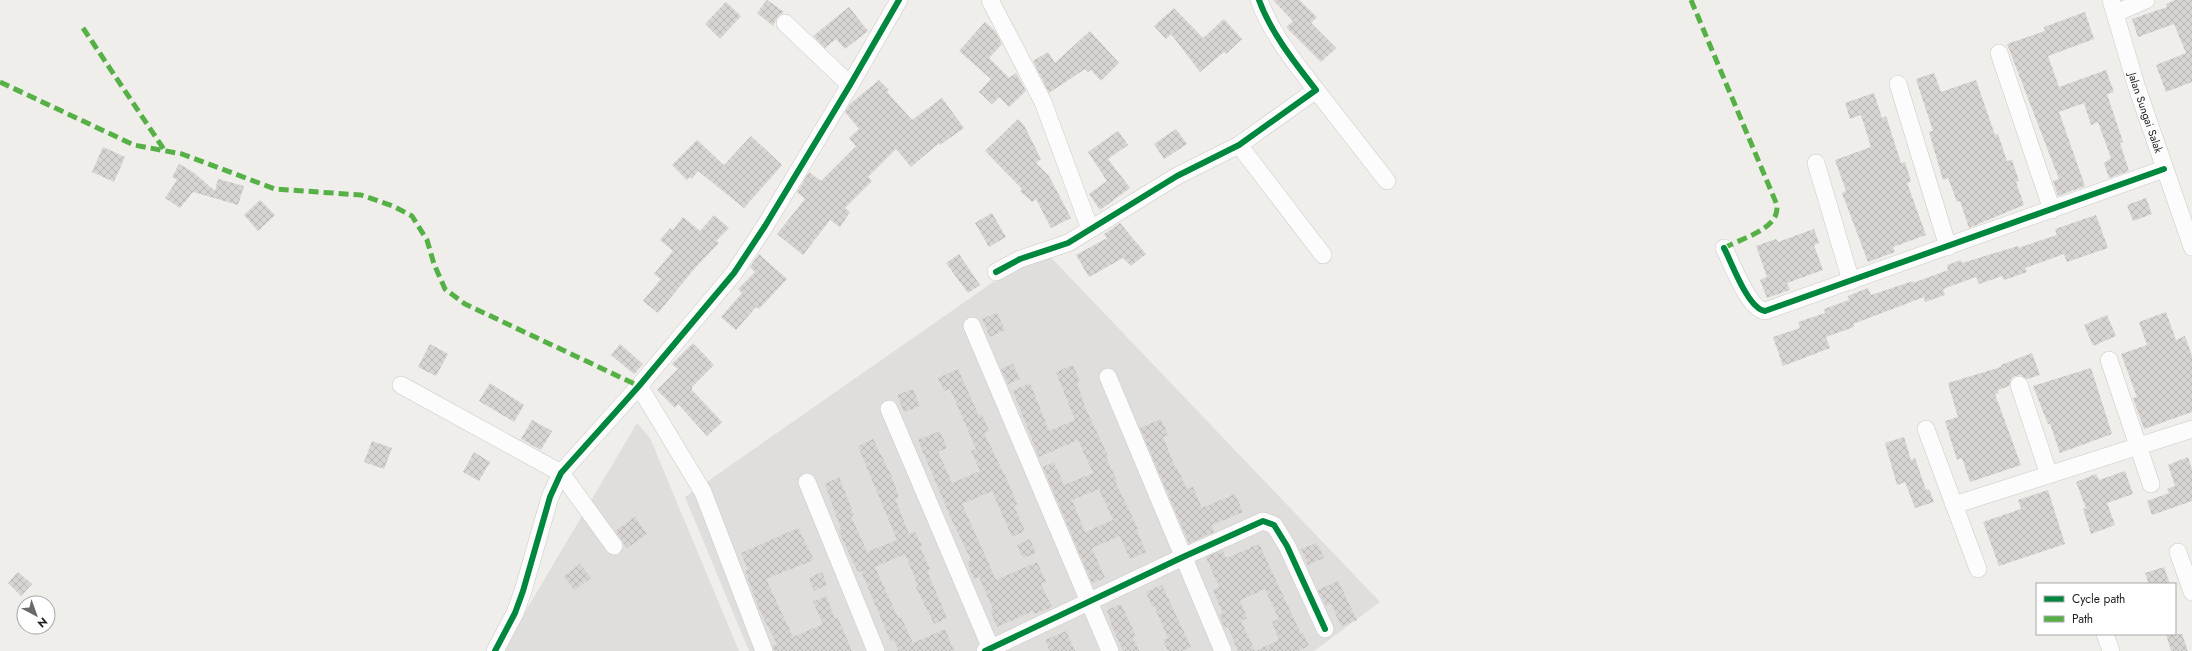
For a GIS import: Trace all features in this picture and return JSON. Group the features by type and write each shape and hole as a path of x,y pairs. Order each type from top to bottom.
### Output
{"street":[{"path":"495,651 523,591 550,496 561,473 639,386 734,273 765,226 850,86 899,0"},
{"path":"990,0 1043,102 1090,229"},
{"path":"1259,0 1264,15 1298,67 1387,181"},
{"path":"2113,7 2146,0"},
{"name":"Jalan Sungai Salak","path":"2113,7 2120,35 2164,169 2192,247"},
{"path":"785,23 850,86"},
{"path":"2000,53 2052,210"},
{"path":"1898,84 1948,247"},
{"path":"996,272 1020,259 1068,243 1141,200 1177,176 1239,145 1316,90"},
{"path":"1239,145 1323,255"},
{"path":"1816,163 1851,281"},
{"path":"1724,248 1750,302 1759,310 1772,309 2164,169"},
{"path":"972,326 1110,651"},
{"path":"2109,360 2151,484"},
{"path":"1108,377 1182,557 1223,651"},
{"path":"401,385 561,473 614,546"},
{"path":"2019,385 2049,475"},
{"path":"639,386 703,492 764,651"},
{"path":"889,409 989,650 1182,557 1263,521 1270,522 1287,546 1325,630"},
{"path":"1926,429 1978,569"},
{"path":"1954,505 2192,429"},
{"path":"807,482 876,651"},
{"path":"2178,552 2192,592"},
{"path":"2105,635 2111,651"}],"shaded area":[{"path":"1042,248 1380,602 1314,651 749,651 685,497"},
{"path":"637,423 650,438 739,651 502,651"}],"building":[{"path":"767,0 784,12 778,16 773,26 757,13"},
{"path":"1273,0 1299,0 1317,17 1311,23 1336,48 1321,62 1286,27 1293,21"},
{"path":"2175,0 2192,0 2192,82 2166,92 2156,65 2186,53 2174,24 2138,37 2132,19 2167,7 2166,4"},
{"path":"726,2 741,16 720,39 705,24"},
{"path":"849,7 868,31 845,49 836,39 825,48 813,36"},
{"path":"1174,8 1203,38 1224,19 1242,39 1226,54 1224,52 1200,72 1171,34 1166,39 1154,26"},
{"path":"2085,12 2094,39 2048,56 2059,87 2106,70 2114,92 2107,94 2123,142 2120,143 2129,171 2109,178 2104,163 2111,158 2098,122 2091,125 2084,103 2059,112 2085,186 2058,196 2053,181 2059,179 2007,44 2045,31 2044,27"},
{"path":"985,22 995,31 1002,44 989,58 1009,78 1016,73 1026,91 1009,107 999,97 992,104 979,92 991,79 959,51"},
{"path":"1090,31 1119,63 1101,81 1091,70 1088,72 1085,69 1049,93 1033,61 1048,52 1055,63"},
{"path":"1934,73 1941,92 1976,80 1995,135 1998,134 2007,161 2012,160 2019,181 2016,182 2024,205 1969,228 1960,201 1957,202 1948,178 1943,180 1929,132 1933,131 1916,79"},
{"path":"879,80 889,90 887,92 912,120 942,98 964,128 940,145 939,143 911,167 896,149 868,177 872,181 845,208 850,212 840,227 830,220 803,255 777,234 805,199 797,192 809,172 821,181 856,146 849,138 859,129 845,112 850,104"},
{"path":"1874,93 1882,118 1886,116 1901,163 1905,162 1911,181 1907,183 1926,235 1893,247 1895,252 1868,262 1842,193 1846,191 1835,160 1871,147 1861,115 1850,119 1845,103"},
{"path":"1018,119 1024,125 1041,159 1036,163 1049,176 1071,218 1051,228 1036,199 1032,202 1020,191 1022,189 985,151"},
{"path":"1176,129 1187,144 1164,159 1154,144"},
{"path":"1118,131 1128,145 1108,159 1130,188 1100,210 1089,194 1107,181 1088,152"},
{"path":"751,136 782,165 744,208 698,171 692,179 690,177 687,180 672,165 697,140 724,165"},
{"path":"103,147 125,157 114,182 92,172"},
{"path":"179,164 193,172 215,191 218,179 244,186 238,205 193,192 180,208 165,198 177,180 172,177"},
{"path":"2146,198 2152,214 2133,221 2127,205"},
{"path":"260,200 275,215 258,231 244,215"},
{"path":"992,213 1006,237 989,247 975,223"},
{"path":"714,215 729,228 716,241 719,243 695,268 658,313 643,301 661,279 654,274 673,251 660,240 670,228 673,230 683,217 700,231"},
{"path":"2096,215 2108,248 2067,262 2064,254 2025,268 2027,272 2004,280 2002,276 1979,284 1976,277 1943,289 1945,295 1925,302 1924,297 1853,324 1854,327 1826,337 1830,348 1783,366 1773,337 1800,328 1798,322 1825,313 1824,309 1849,300 1848,296 1868,288 1871,295 1913,281 1913,283 1948,270 1947,265 1961,260 1962,263 2018,246 2018,248 2057,235 2055,229"},
{"path":"1120,223 1146,254 1131,266 1123,258 1089,277 1076,255 1107,238 1104,234"},
{"path":"1814,229 1819,243 1814,245 1823,270 1787,283 1790,290 1767,298 1760,280 1767,277 1756,246 1776,239 1778,242"},
{"path":"759,254 787,279 759,309 756,307 736,330 721,317 742,293 738,289 755,272 750,267"},
{"path":"959,254 980,285 968,293 946,263"},
{"path":"2166,312 2176,340 2185,336 2192,356 2192,412 2144,429 2133,398 2137,397 2121,354 2147,345 2139,322"},
{"path":"997,313 1005,330 990,337 982,319"},
{"path":"2107,315 2116,336 2093,346 2084,325"},
{"path":"693,343 714,365 692,387 692,390 722,422 707,436 678,404 675,408 657,390 678,369 672,364"},
{"path":"430,344 448,354 436,376 418,367"},
{"path":"620,344 643,364 634,374 611,355"},
{"path":"2032,353 2040,375 2027,379 2021,375 2015,376 2011,379 2009,386 1998,390 1999,393 1995,394 2021,465 1970,482 1962,458 1957,460 1945,421 1958,417 1948,383 2001,367 2001,365"},
{"path":"1013,364 1020,379 1008,384 1001,369"},
{"path":"1073,365 1080,382 1077,383 1085,407 1108,456 1106,457 1117,481 1115,481 1138,529 1136,529 1146,552 1130,559 1120,536 1092,548 1105,578 1092,583 1043,467 1054,462 1064,485 1093,473 1078,440 1039,457 1013,391 1030,383 1049,431 1075,420 1056,372","holes":["1099,489 1113,520 1085,532 1072,500"]},
{"path":"2091,368 2112,434 2060,453 2050,424 2048,424 2033,386"},
{"path":"958,369 979,416 982,414 989,431 984,433 1009,484 1017,504 1014,506 1025,531 1012,537 992,491 962,504 996,580 1037,562 1046,582 1041,584 1052,607 1035,614 1033,611 997,627 990,610 993,609 979,577 974,579 967,562 971,560 950,516 918,440 940,431 947,448 938,452 952,483 980,471 971,451 976,449 950,389 944,391 938,378"},
{"path":"490,383 524,405 514,422 479,401"},
{"path":"913,389 920,406 904,412 897,395"},
{"path":"1161,419 1168,435 1163,437 1175,467 1176,466 1187,489 1193,487 1202,508 1235,494 1243,512 1212,525 1214,532 1189,543 1140,428"},
{"path":"532,420 552,431 541,450 521,439"},
{"path":"1904,437 1911,460 1915,458 1926,490 1929,489 1934,502 1915,508 1905,482 1897,485 1885,443"},
{"path":"873,439 891,475 899,497 895,499 909,534 915,532 922,546 920,547 930,569 927,571 947,618 934,624 916,587 918,586 905,554 875,567 898,618 901,617 913,643 945,629 954,651 896,651 898,650 894,640 891,642 861,571 858,572 838,530 841,529 825,484 839,477 854,515 851,516 867,552 897,540 858,446"},
{"path":"372,441 392,448 384,469 364,462"},
{"path":"474,452 490,462 479,481 463,472"},
{"path":"2188,457 2192,469 2192,501 2152,515 2147,501 2169,493 2167,489 2175,486 2168,465"},
{"path":"2125,471 2133,494 2107,503 2115,525 2091,534 2083,509 2086,508 2076,482 2096,474 2099,480"},
{"path":"2048,490 2065,544 1999,566 1983,522 2021,509 2018,500"},
{"path":"635,517 647,534 627,548 615,531"},
{"path":"798,528 814,560 766,579 793,637 823,624 813,602 826,596 835,619 838,618 852,651 774,651 773,646 777,644 760,611 745,571 748,570 741,553"},
{"path":"1030,539 1036,553 1023,558 1017,545"},
{"path":"1317,543 1324,558 1308,565 1301,549"},
{"path":"1259,544 1301,634 1303,633 1309,646 1298,651 1255,651 1238,651 1228,627 1225,628 1219,615 1223,613 1213,590 1219,587 1206,557 1222,550 1227,558","holes":["1265,589 1279,619 1272,622 1279,640 1255,651 1241,621 1247,618 1240,600"]},
{"path":"580,564 591,578 574,590 564,576"},
{"path":"2164,567 2170,583 2149,583 2145,573"},
{"path":"18,572 32,584 22,595 20,595 8,583"},
{"path":"822,572 827,585 814,591 809,578"},
{"path":"1338,581 1357,620 1341,626 1331,604 1326,606 1318,590"},
{"path":"1162,585 1191,647 1182,651 1168,651 1163,640 1168,638 1146,592"},
{"path":"1121,604 1136,636 1133,637 1139,651 1123,651 1113,629 1107,610"},
{"path":"1066,631 1075,651 1050,651 1045,640"},
{"path":"2182,634 2188,651 2171,651 2166,635"}],"marked path":[{"path":"1691,0 1777,205 1777,211 1769,225 1724,248"},
{"path":"83,28 165,151"},
{"path":"0,82 134,145 182,154 275,189 361,195 393,206 412,216 427,240 434,264 445,289 465,304 639,386"}],"cycle path":[{"path":"495,651 515,613 523,591 550,497 561,473 639,386 734,273 765,226 850,85 899,0"},
{"path":"996,272 1020,259 1068,243 1177,176 1239,145 1316,90 1277,36 1259,0"},
{"path":"1724,248 1747,294 1759,308 1765,311 2164,169"},
{"path":"985,651 1183,557 1263,521 1274,525 1287,546 1325,629"}]}
